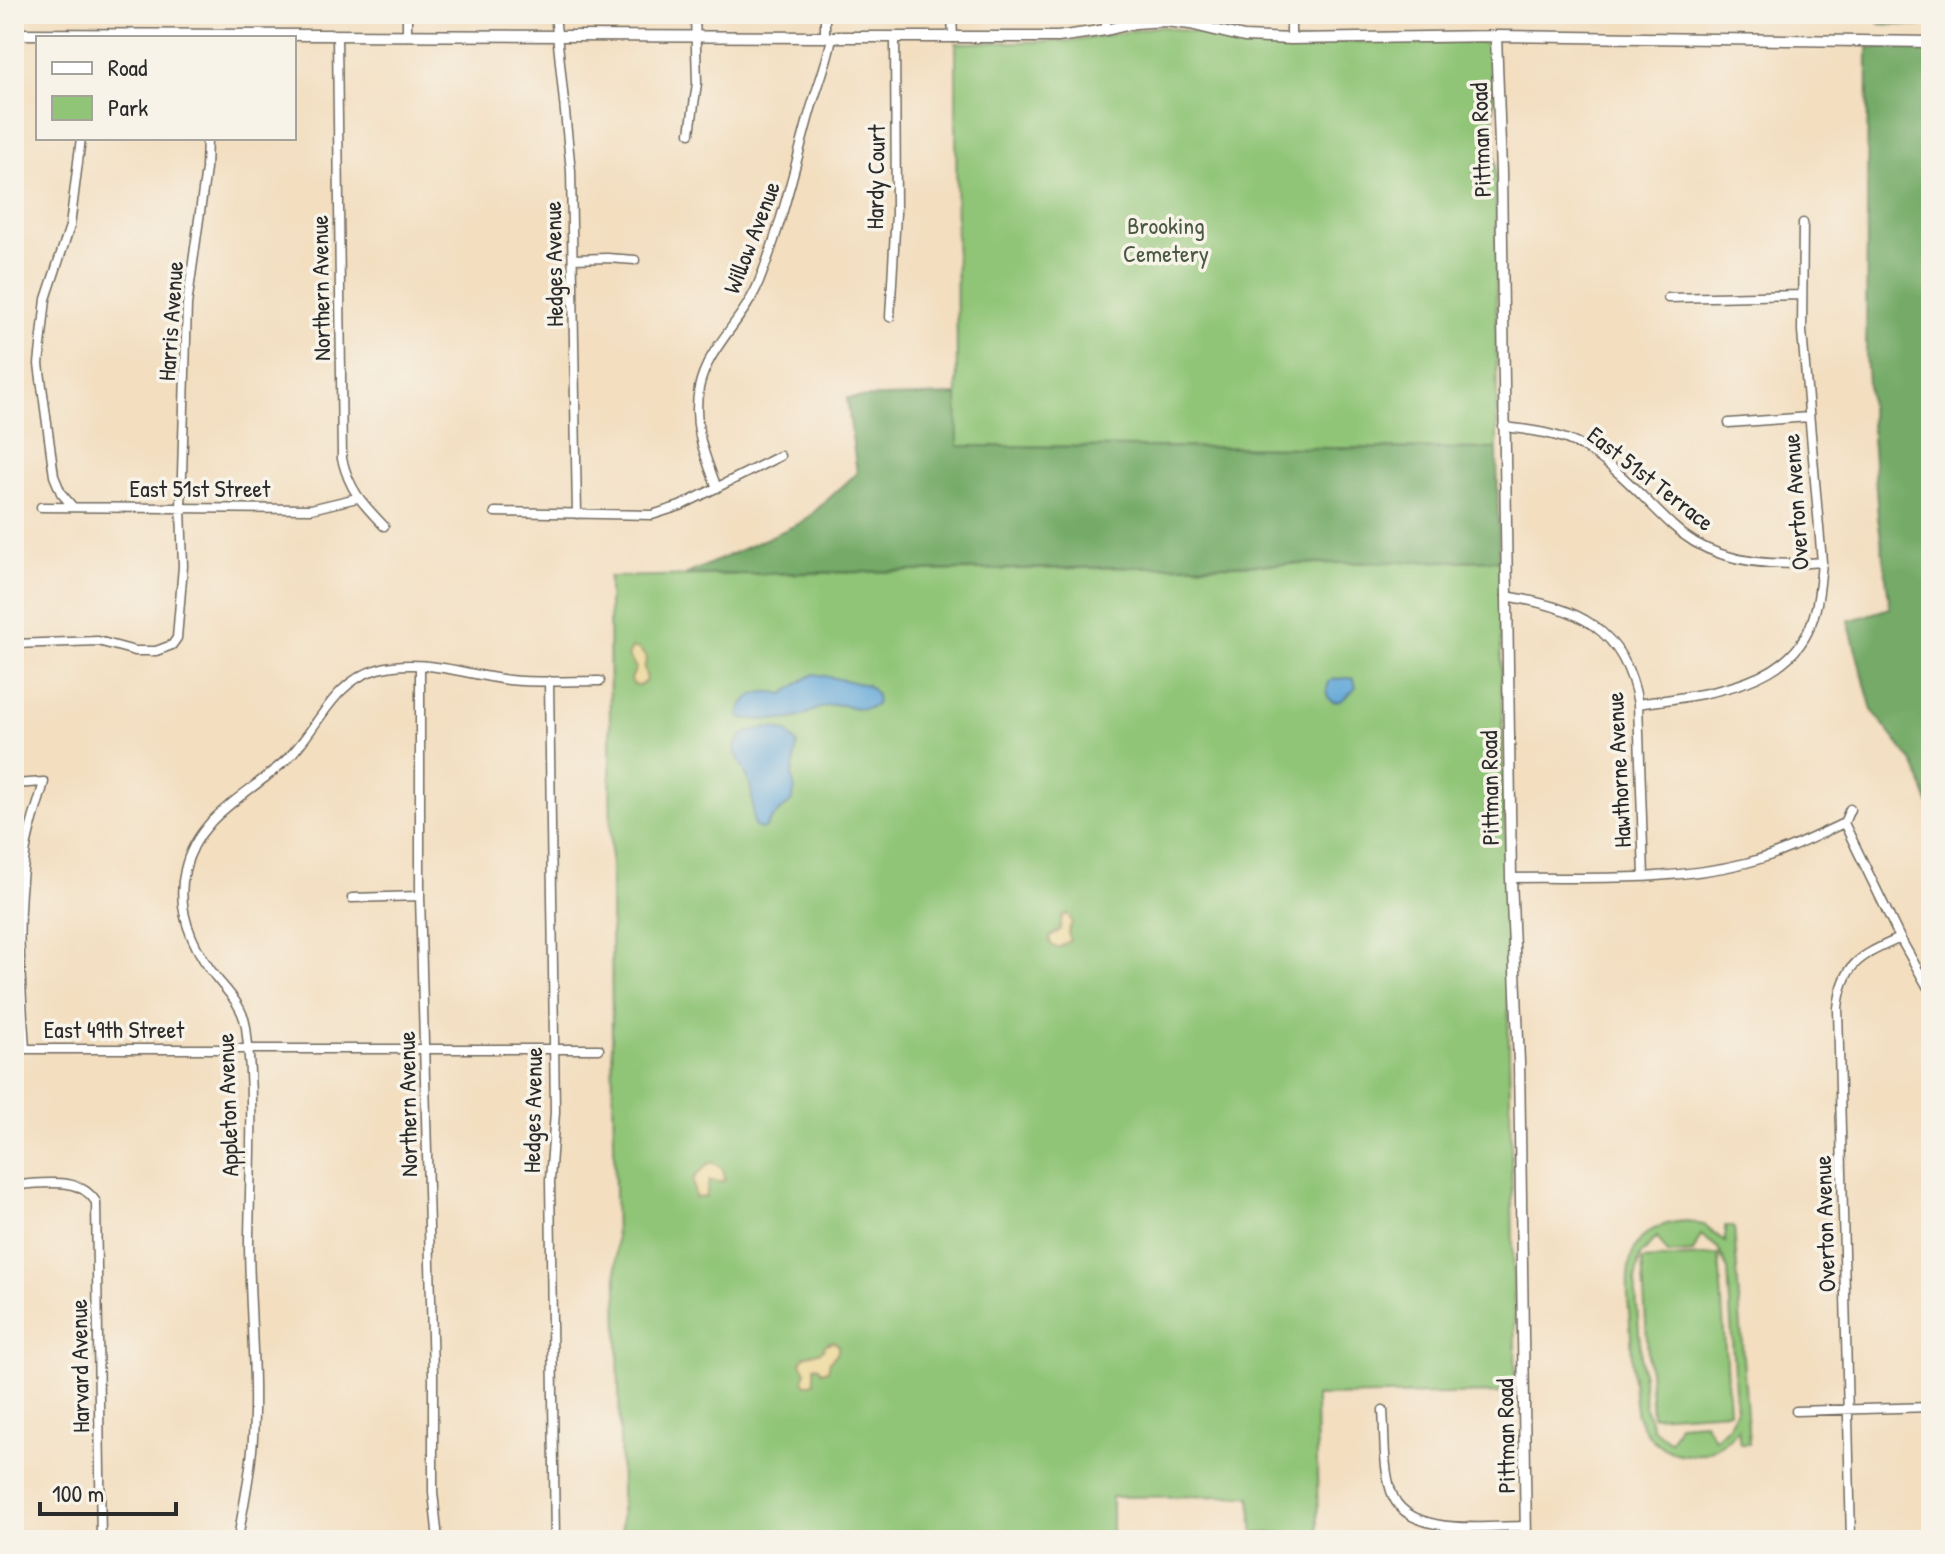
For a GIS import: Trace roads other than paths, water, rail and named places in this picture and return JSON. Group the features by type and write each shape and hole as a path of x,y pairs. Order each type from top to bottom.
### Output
{"street":[{"path":"407,14 407,36"},
{"name":"Hedges Avenue","path":"555,14 571,171 577,514"},
{"path":"690,133 697,83 695,14"},
{"name":"Willow Avenue","path":"717,488 698,434 696,409 700,384 709,361 743,314 758,283 795,175 808,117 827,66 825,14"},
{"path":"952,14 953,38"},
{"path":"1106,14 1106,30"},
{"path":"1291,14 1291,39"},
{"path":"296,36 1058,37 1135,23 1165,21 1244,37 1291,39 1496,36 1931,42"},
{"path":"14,34 81,36"},
{"name":"Northern Avenue","path":"337,36 342,459 347,479 357,498 384,526"},
{"name":"Pittman Road","path":"1496,36 1511,878 1519,1062 1526,1540"},
{"name":"Hardy Court","path":"890,317 896,213 895,38"},
{"path":"73,507 61,493 54,476 39,364 46,299 70,226 81,140"},
{"name":"Harris Avenue","path":"14,644 98,641 135,651 156,651 172,645 177,638 181,599 187,305 206,169 207,140"},
{"name":"Overton Avenue","path":"1638,704 1697,695 1763,675 1783,663 1799,646 1811,625 1819,594 1822,562 1802,331 1803,223"},
{"path":"573,259 635,260"},
{"path":"1668,298 1802,295"},
{"path":"1729,423 1809,417"},
{"name":"East 51st Terrace","path":"1503,427 1548,433 1587,449 1674,527 1709,549 1766,564 1822,562"},
{"path":"495,512 652,515 680,506 780,456"},
{"name":"East 51st Street","path":"41,507 311,509 357,498"},
{"name":"Hawthorne Avenue","path":"1506,596 1559,607 1581,617 1619,648 1626,660 1638,704 1644,876"},
{"name":"Northern Avenue","path":"420,667 420,896 426,1048 433,1492 438,1540"},
{"name":"Appleton Avenue","path":"238,1540 250,1473 253,1435 249,1266 250,1090 246,1024 240,1007 201,959 188,931 183,885 191,851 204,829 223,808 290,756 345,686 360,676 377,670 420,667 456,669 508,680 600,681"},
{"name":"Hedges Avenue","path":"549,681 555,1112 550,1180 555,1540"},
{"path":"14,784 44,782 25,852 19,906 25,1049"},
{"path":"1511,878 1644,876 1699,872 1747,863 1794,847 1844,823 1850,809"},
{"path":"1844,823 1900,938 1931,993"},
{"path":"352,898 420,896"},
{"name":"Overton Avenue","path":"1851,1540 1839,996 1841,985 1855,961 1900,938"},
{"name":"East 49th Street","path":"14,1049 599,1049"},
{"name":"Harvard Avenue","path":"14,1185 74,1184 88,1189 96,1202 101,1540"},
{"path":"1796,1411 1931,1407"},
{"path":"1383,1410 1391,1494 1404,1512 1431,1525 1526,1526"}],"water":[{"path":"815,674 867,685 877,698 876,705 864,709 828,706 785,720 739,717 749,698 768,692 783,694"},
{"path":"1354,679 1356,688 1341,701 1333,702 1327,693 1329,682"},
{"path":"773,728 787,732 797,744 792,777 795,790 792,801 769,821 766,828 760,829 754,826 751,787 737,756 736,745 748,733"}],"park label":[{"name":"Brooking Cemetery","path":"1166,239"}]}
